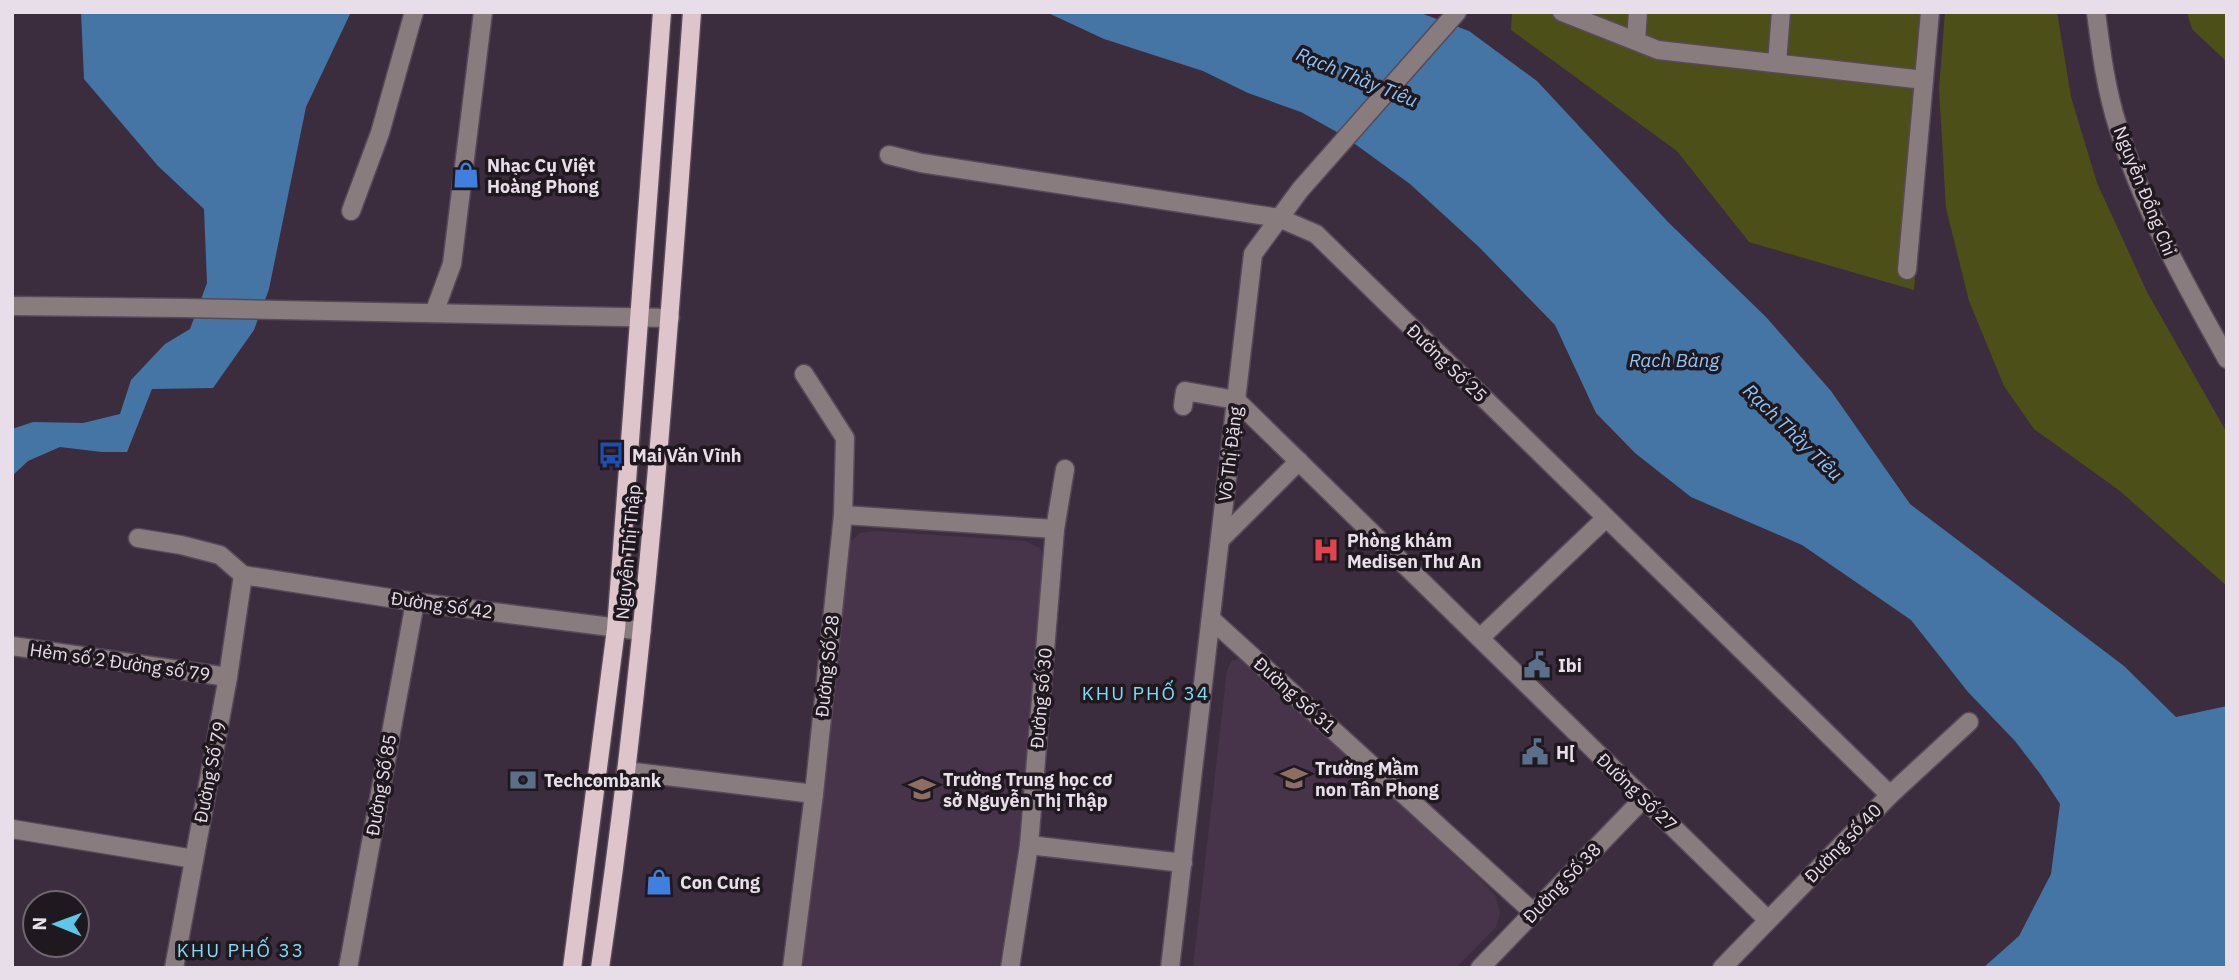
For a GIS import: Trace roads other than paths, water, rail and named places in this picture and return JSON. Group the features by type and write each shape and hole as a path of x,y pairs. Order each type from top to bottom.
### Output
{"main road":[{"name":"Nguyễn Thị Thập","path":"572,968 616,629 661,16"},
{"name":"Nguyễn Thị Thập","path":"600,968 642,631 670,318 691,18"}],"street":[{"path":"351,211 380,133 414,12"},
{"path":"434,313 452,264 483,12"},
{"name":"Võ Thị Đặng","path":"1170,968 1254,254 1300,190 1457,12"},
{"path":"1562,12 1658,50 1924,80"},
{"path":"1636,40 1638,12"},
{"path":"1777,63 1781,12"},
{"path":"1907,270 1930,12"},
{"name":"Nguyễn Đổng Chi","path":"2095,12 2104,74 2141,191 2178,271 2227,359"},
{"name":"Đường Số 25","path":"889,155 921,163 1279,218 1315,234 1890,794"},
{"path":"12,306 670,318"},
{"name":"Đường Số 28","path":"792,968 814,794 843,515 845,438 804,374"},
{"path":"1183,406 1185,391 1236,400"},
{"name":"Đường Số 27","path":"1236,400 1768,920"},
{"path":"1220,540 1299,461"},
{"name":"Đường số 30","path":"1010,968 1029,845 1055,529 1065,469"},
{"path":"843,515 1055,529"},
{"path":"1480,638 1606,518"},
{"path":"138,538 220,555 243,575"},
{"name":"Đường Số 42","path":"243,575 415,602 642,631"},
{"name":"Đường Số 79","path":"174,968 228,677 243,575"},
{"name":"Đường Số 85","path":"348,968 415,602"},
{"name":"Đường Số 31","path":"1211,619 1534,913"},
{"name":"Hẻm số 2 Đường số 79","path":"12,646 228,677"},
{"name":"Đường số 40","path":"1722,968 1890,794 1969,722"},
{"path":"626,771 814,794"},
{"name":"Đường Số 38","path":"1480,968 1644,799"},
{"path":"12,829 194,859"},
{"path":"1029,845 1182,863"}],"water":[{"path":"81,12 351,12 306,107 269,289 254,330 213,388 152,389 127,452 60,447 28,461 12,476 12,429 33,422 83,423 120,414 131,380 165,344 190,329 207,283 204,209 158,166 84,79"},
{"name":"Rạch Bàng","path":"1046,12 1418,12 1469,31 1537,81 1668,222 1766,317 1831,391 1910,504 2124,666 2176,717 2227,706 2227,968 1983,968 2019,936 2051,874 2060,804 2015,741 1968,692 1911,620 1802,545 1691,497 1635,453 1596,413 1555,325 1479,247 1410,184 1344,136 1301,112 1248,93 1203,71 1104,39"}],"place":[{"name":"Nhạc Cụ Việt Hoàng Phong","path":"466,175"},
{"name":"Mai Văn Vĩnh","path":"611,455"},
{"name":"Phòng khám Medisen Thư An","path":"1326,550"},
{"name":"Ibi","path":"1537,665"},
{"name":"H[","path":"1535,752"},
{"name":"Trường Mầm non Tân Phong","path":"1294,778"},
{"name":"Techcombank","path":"523,780"},
{"name":"Trường Trung học cơ sở Nguyễn Thị Thập","path":"922,789"},
{"name":"Con Cưng","path":"659,882"}],"district":[{"name":"KHU PHỐ 34","path":"1146,693"},
{"name":"KHU PHỐ 33","path":"241,950"}],"water label":[{"name":"Rạch Thầy Tiêu","path":"1357,77"},
{"name":"Rạch Thầy Tiêu","path":"1793,432"}]}
